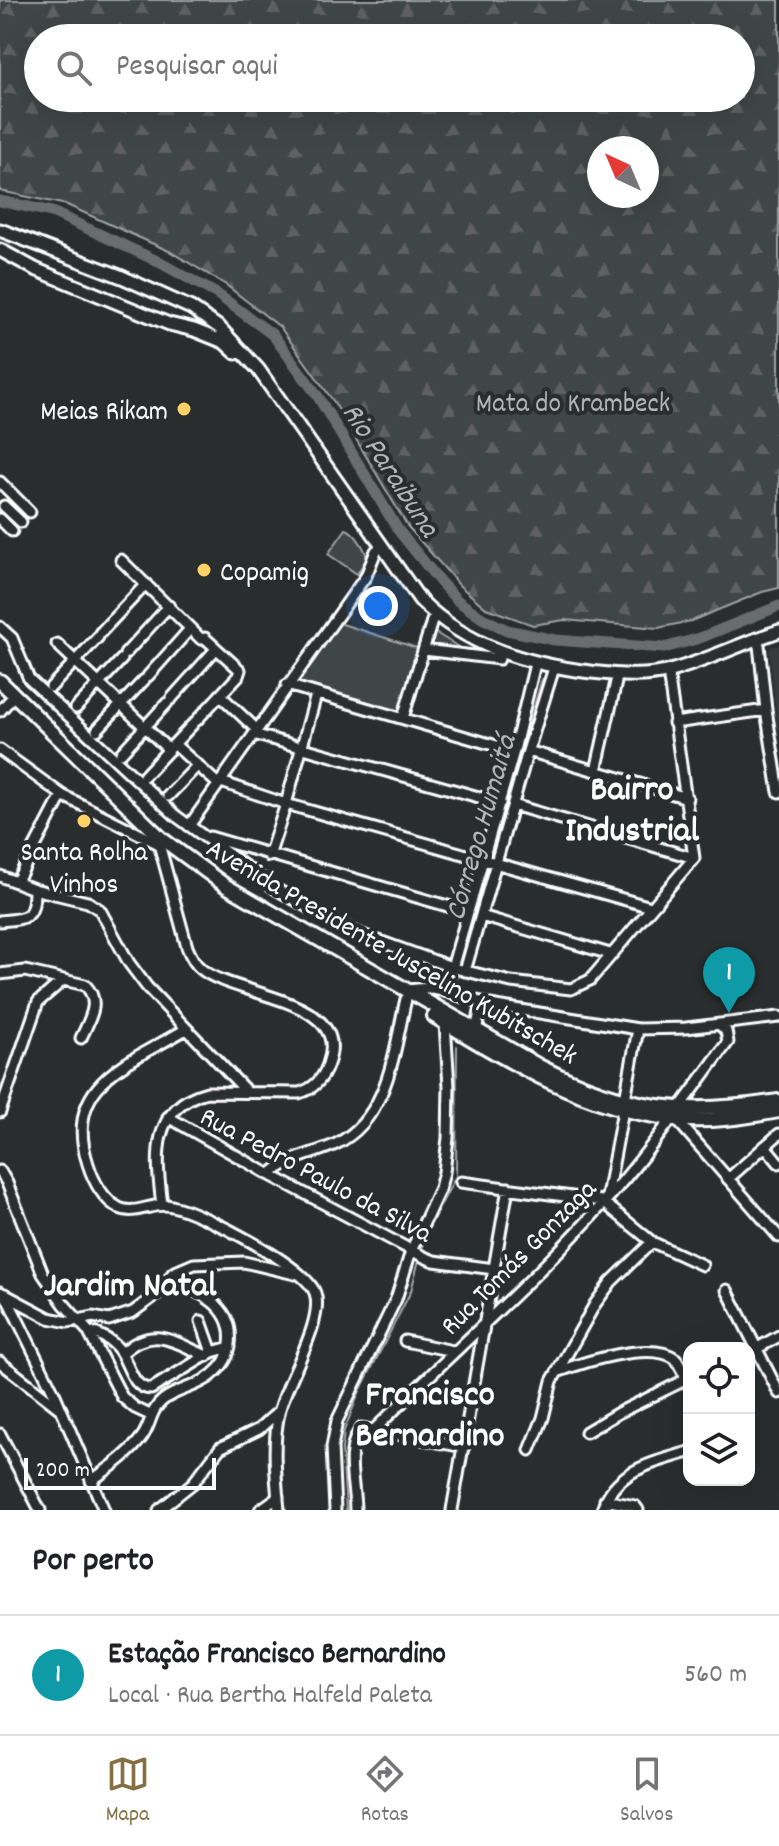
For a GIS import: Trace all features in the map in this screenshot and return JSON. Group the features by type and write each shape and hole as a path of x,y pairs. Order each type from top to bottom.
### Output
{"highway":[{"name":"Avenida Presidente Juscelino Kubitschek","path":"0,681 162,839 226,886 406,995"},
{"name":"Avenida Presidente Juscelino Kubitschek","path":"5,696 124,818 223,891 430,1009 624,1106"},
{"name":"Avenida Presidente Juscelino Kubitschek","path":"430,1009 445,1023 565,1088 624,1106 675,1116 734,1117 779,1111"},
{"name":"Avenida Presidente Juscelino Kubitschek","path":"675,1116 779,1101"}],"main road":[{"path":"0,230 106,270 179,303 220,328 244,352 407,595 432,621 463,643 499,659 534,668 616,682 669,679 779,631"},
{"path":"35,269 34,257 45,248"},
{"path":"0,250 35,269 169,324 224,342 249,366 379,549 420,600 454,629"},
{"path":"169,324 180,317 179,303"},
{"path":"432,621 436,620 507,654 569,669"},
{"path":"534,668 641,675 668,671 759,641 779,639"},
{"path":"669,679 673,674 709,658"}],"street":[{"path":"0,482 30,512"},
{"path":"14,495 2,508 21,522"},
{"path":"0,519 12,531"},
{"path":"189,826 366,576 379,549"},
{"path":"121,560 190,629 240,673 144,776"},
{"path":"51,687 146,584"},
{"path":"76,708 169,606"},
{"path":"403,718 432,621"},
{"path":"0,627 12,638 29,679 189,826 276,889 325,917 458,970 511,982 571,989 581,987 590,980 694,858 669,679"},
{"path":"97,730 190,629"},
{"path":"759,641 766,710 777,758 779,792"},
{"path":"57,644 145,727 221,783 651,907"},
{"path":"121,753 216,649"},
{"path":"424,650 499,659"},
{"path":"458,970 481,916 500,803 534,668"},
{"path":"458,970 468,912 513,805 553,671"},
{"path":"596,771 616,682"},
{"path":"287,685 514,751"},
{"path":"220,695 257,732 500,803"},
{"path":"269,856 316,695"},
{"path":"0,711 5,696"},
{"path":"674,723 766,710"},
{"path":"0,750 62,795 124,818"},
{"path":"528,751 687,798"},
{"path":"168,796 198,765"},
{"path":"17,881 62,795"},
{"path":"513,805 694,858"},
{"path":"200,833 241,848 468,912"},
{"path":"159,844 187,947 194,961 208,974 230,985 290,1002 305,1010 319,1020 327,1034 331,1056 322,1077 312,1089 299,1093 207,1092 177,1106 168,1117 159,1142 157,1161 162,1205"},
{"path":"234,859 241,848"},
{"path":"0,876 34,889 88,902 100,910 129,963 156,998 247,1092"},
{"path":"0,921 29,915 34,905 34,889"},
{"path":"481,916 610,954"},
{"path":"0,974 25,971 85,985 93,997 91,1017 81,1038"},
{"path":"0,1112 38,1002 62,981"},
{"path":"270,1175 281,1164 322,1151 360,1126 385,1087 406,995 428,988 482,1002 638,1029 720,1025 779,1017"},
{"path":"430,1009 432,996 441,990"},
{"path":"476,1031 482,1002"},
{"path":"335,1510 333,1432 418,1254 440,1188 447,1156 449,1087 445,1023"},
{"name":"Rua Tomás Gonzaga","path":"355,1510 353,1445 360,1429 375,1429 453,1351 509,1301 604,1203 675,1116 728,1042 726,1031 720,1025"},
{"path":"186,1029 127,1061 103,1079 90,1099 82,1127 84,1152 97,1187 123,1210 162,1205 179,1208 229,1230 303,1275 315,1292 316,1308 311,1328 279,1411 275,1454 279,1510"},
{"path":"604,1203 610,1191 638,1029"},
{"path":"675,1116 779,1237"},
{"name":"Rua Pedro Paulo da Silva","path":"168,1117 418,1254 494,1269"},
{"path":"728,1179 779,1134"},
{"path":"765,1146 779,1163"},
{"path":"0,1159 0,1172 43,1274 88,1331 122,1397 150,1415"},
{"path":"613,1164 622,1172 632,1168"},
{"path":"461,1182 604,1203 652,1242 702,1265"},
{"path":"452,1510 508,1188"},
{"path":"530,1450 557,1372 603,1292 652,1242"},
{"path":"3,1293 49,1318 68,1322 93,1317 109,1320 126,1316 156,1295 179,1269 194,1264 244,1262 303,1275"},
{"path":"91,1481 131,1450 145,1433 150,1415 162,1400 214,1373 226,1358 230,1347 229,1320 218,1306 198,1293 167,1282"},
{"path":"727,1290 779,1393"},
{"path":"3,1293 62,1410 104,1510"},
{"path":"490,1295 497,1300 509,1301"},
{"path":"201,1321 210,1354"},
{"path":"88,1331 107,1338 122,1353 138,1385 145,1389 151,1389 210,1354 230,1347"},
{"path":"756,1349 779,1336"},
{"path":"122,1353 138,1342 171,1338 210,1354"},
{"path":"405,1341 453,1351"},
{"path":"557,1372 602,1358 659,1352 676,1359 683,1372"},
{"path":"0,1362 62,1410"},
{"path":"586,1432 618,1413 683,1383"},
{"path":"159,1510 193,1483 220,1448 259,1429 279,1411"},
{"path":"375,1429 464,1447"},
{"path":"0,1434 40,1510"},
{"path":"604,1505 626,1475 643,1466 683,1454"},
{"path":"260,1510 278,1497"},
{"path":"604,1505 631,1505 638,1510"}],"shaded area":[{"path":"779,645 779,740 769,648"}],"green space":[{"name":"Mata do Krambeck","path":"0,0 779,0 779,588 691,621 658,628 564,620 533,625 486,608 460,586 408,527 334,402 280,327 226,285 169,251 67,205 0,191"},
{"path":"346,529 359,541 367,558 357,574 328,554"},
{"path":"336,622 420,649 401,711 295,682"},
{"path":"434,632 467,652 426,649"}],"waterway":[{"name":"Rio Paraibuna","path":"0,201 52,212 155,260 217,294 273,335 317,395 398,530 458,601 482,618 507,630 555,640 664,648 700,638 779,606"},
{"name":"Córrego Humaitá","path":"490,858 542,679"},
{"name":"Córrego Humaitá","path":"459,966 489,864"},
{"name":"Córrego Humaitá","path":"454,986 458,972"},
{"name":"Córrego Humaitá","path":"422,1250 425,1235 456,1176 457,1046"},
{"name":"Córrego Humaitá","path":"346,1510 342,1449 344,1431 359,1393 411,1291 419,1260"}],"place":[{"name":"Meias Rikam","path":"184,409"},
{"name":"Copamig","path":"204,570"},
{"name":"Santa Rolha Vinhos","path":"84,821"},
{"name":"Estação Francisco Bernardino","path":"729,1013"}],"district":[{"name":"Bairro Industrial","path":"632,806"},
{"name":"Jardim Natal","path":"130,1282"},
{"name":"Francisco Bernardino","path":"430,1412"}]}
